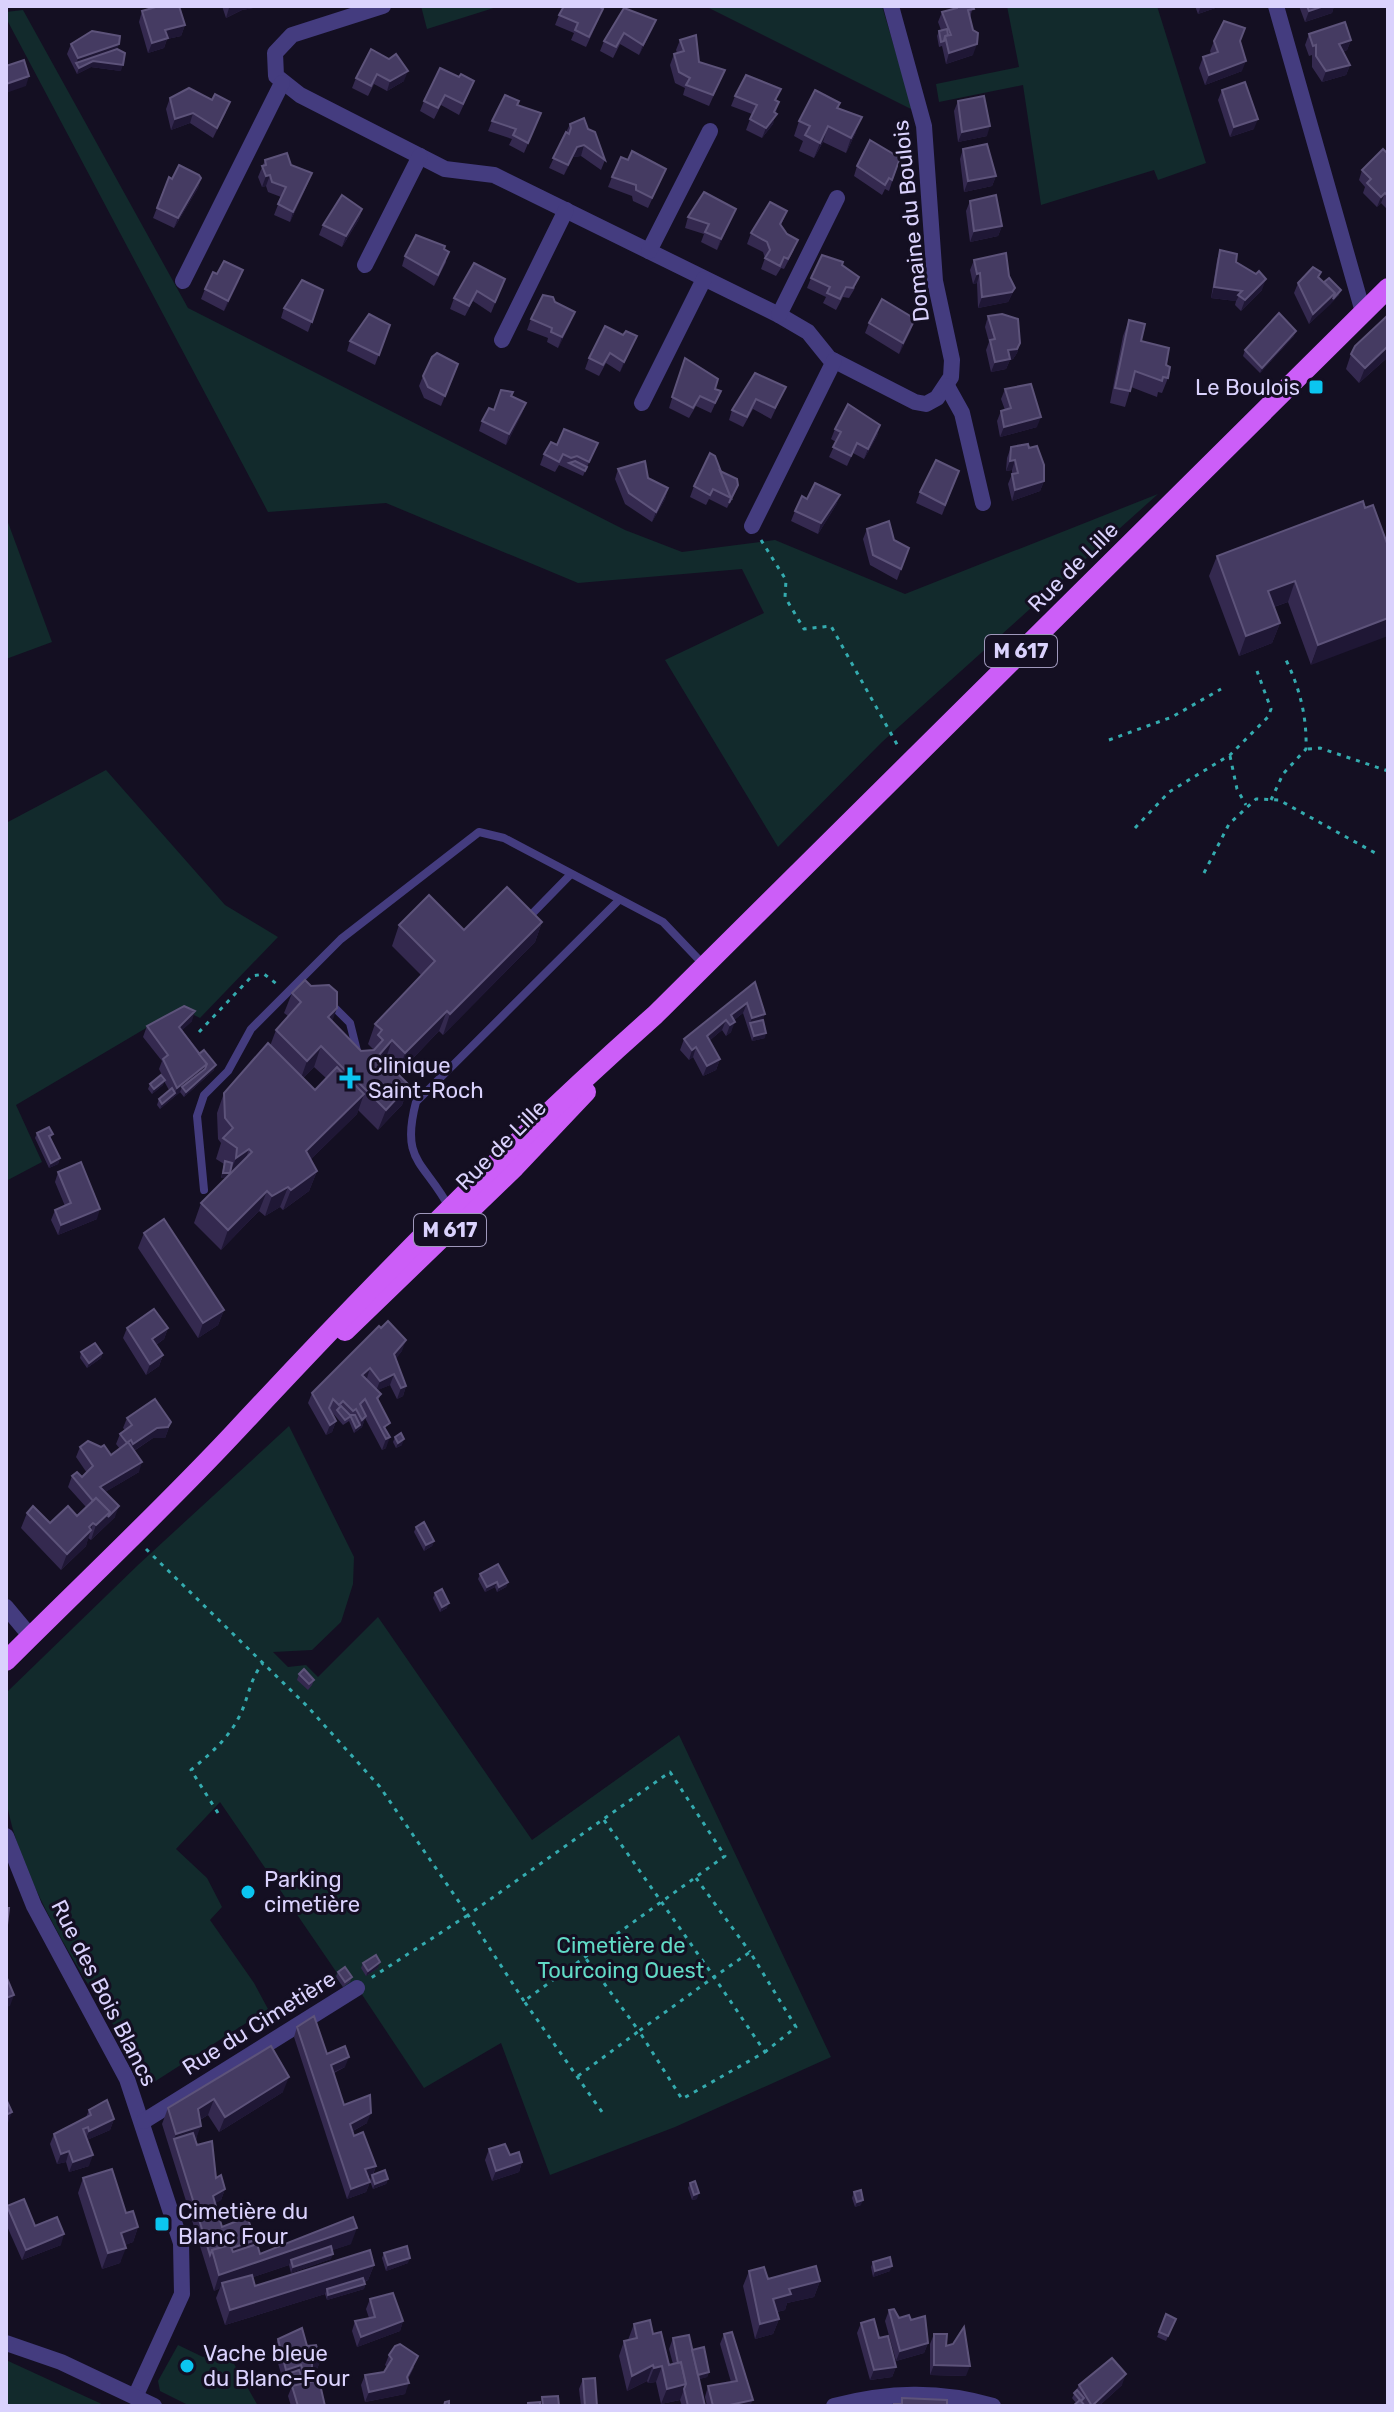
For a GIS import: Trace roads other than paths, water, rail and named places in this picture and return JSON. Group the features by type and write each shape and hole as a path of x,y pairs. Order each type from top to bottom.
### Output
{"main road":[{"name":"Rue de Lille","path":"6,1661 233,1434 427,1253 533,1148 655,1015 1388,288"},
{"name":"Rue de Lille","path":"233,1434 304,1354 450,1206 537,1121 655,1015"}],"street":[{"path":"383,6 300,32 285,40 273,62 276,76 282,83 420,156 452,171 494,175 779,315 808,332 834,361 919,404 937,398 947,386"},
{"name":"Domaine du Boulois","path":"891,6 924,126 935,281 952,360 947,386 962,413 983,503"},
{"path":"1276,6 1363,312"},
{"path":"183,281 282,83"},
{"path":"649,251 710,131"},
{"path":"365,265 420,156"},
{"path":"779,315 837,198"},
{"path":"502,340 566,210"},
{"path":"642,403 704,279"},
{"path":"752,526 834,361"},
{"path":"6,1607 31,1637"},
{"name":"Rue des Bois Blancs","path":"6,1836 26,1889 117,2058 144,2121 181,2243 184,2281 173,2319 135,2397"},
{"name":"Rue du Cimetière","path":"144,2121 357,1988"},
{"path":"6,2343 43,2355 154,2406"},
{"path":"834,2406 889,2395 927,2393 993,2406"}],"lane":[{"path":"204,1190 197,1116 204,1095 228,1071 251,1029 286,993 306,979 341,939 479,832 504,838 663,922 704,966"},
{"path":"523,922 571,874"},
{"path":"427,1253 438,1232 452,1216 450,1206 415,1157 408,1131 416,1102 619,900"},
{"path":"323,996 350,1023 359,1061"},
{"path":"407,1093 416,1102"}],"place":[{"name":"Le Boulois","path":"1316,387"},
{"name":"Clinique Saint-Roch","path":"350,1078"},
{"name":"Parking cimetière","path":"248,1892"},
{"name":"Cimetière du Blanc Four","path":"162,2224"},
{"name":"Vache bleue du Blanc-Four","path":"187,2366"}],"park label":[{"name":"Cimetière de Tourcoing Ouest","path":"621,1958"}]}
